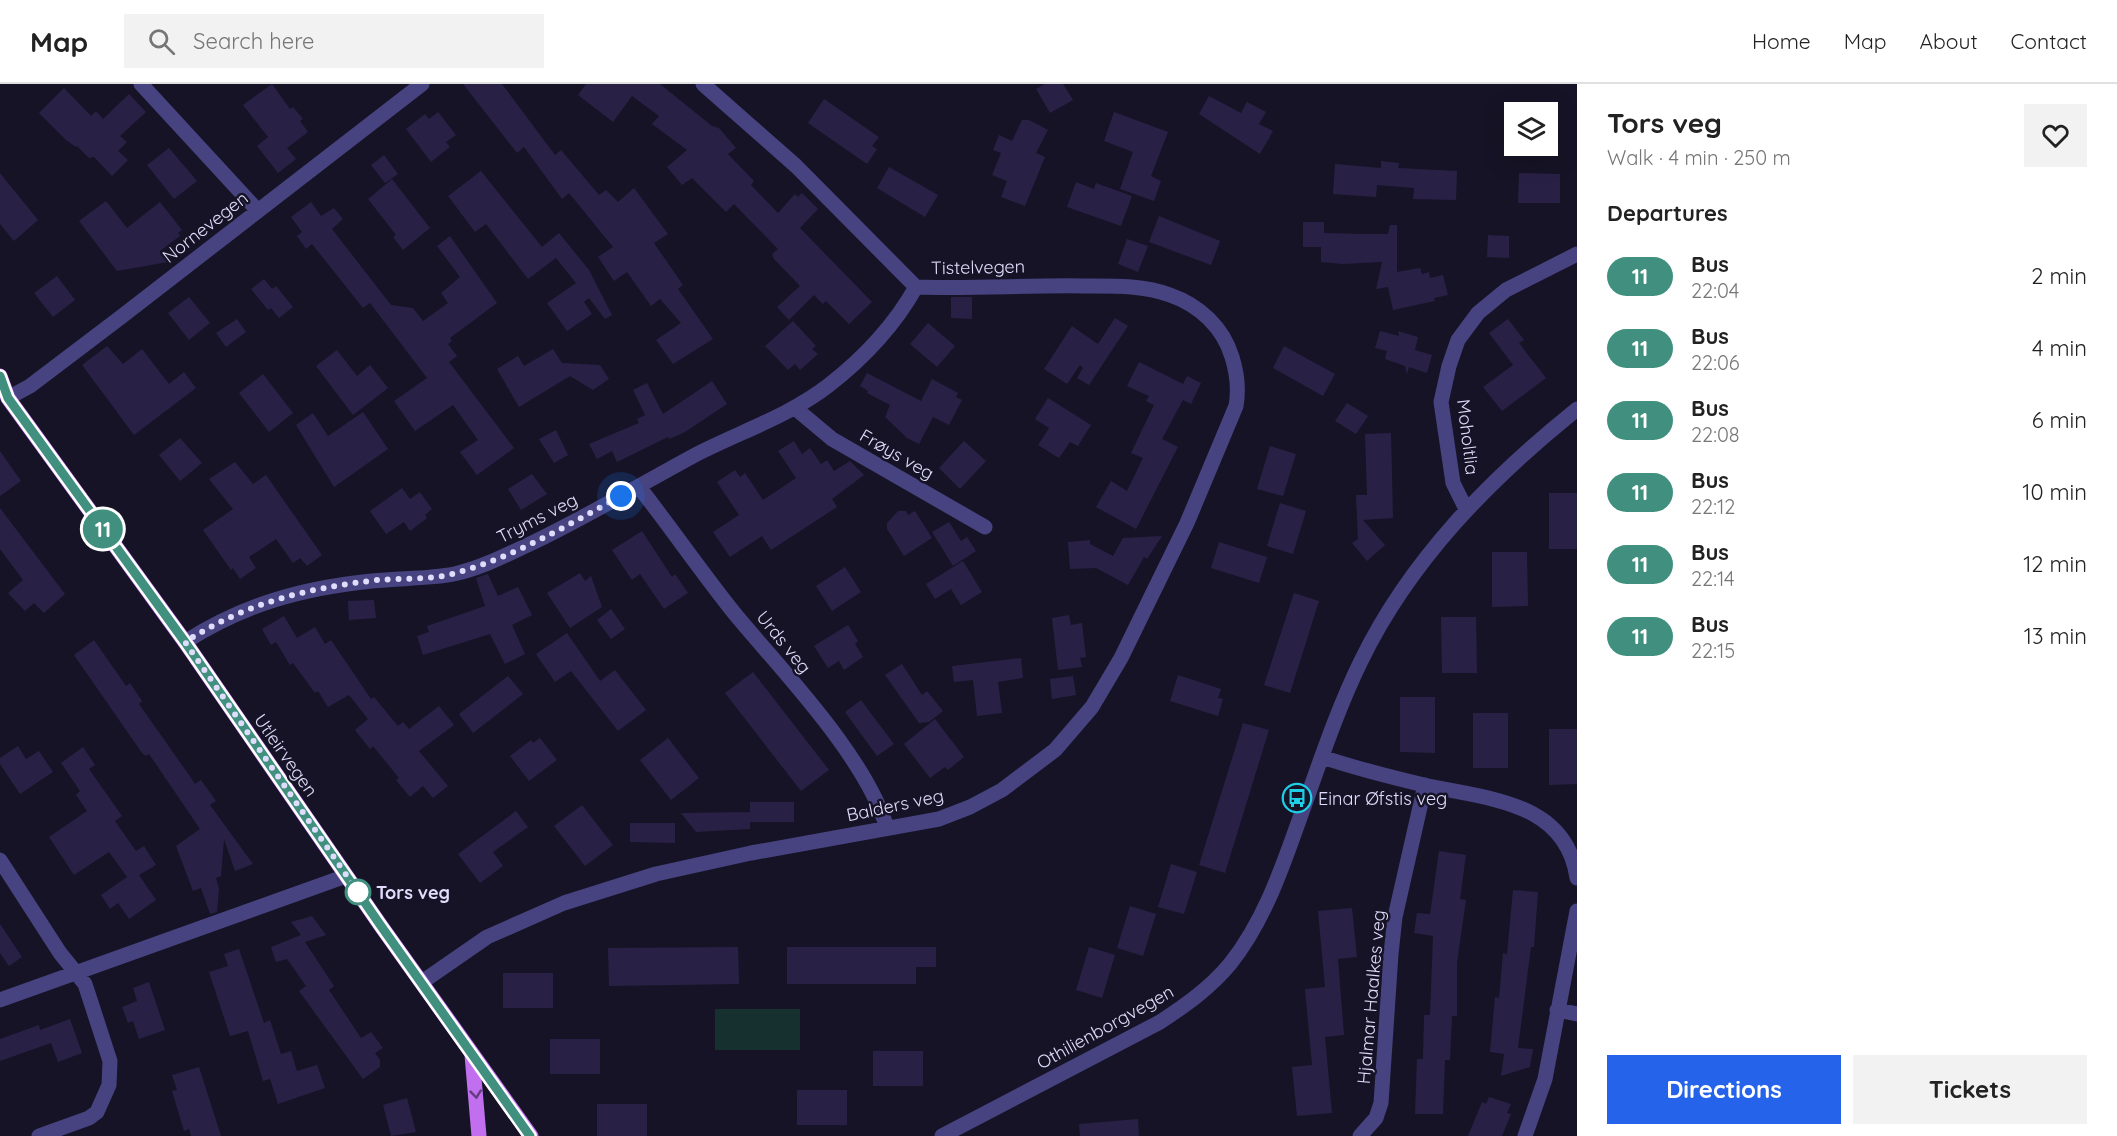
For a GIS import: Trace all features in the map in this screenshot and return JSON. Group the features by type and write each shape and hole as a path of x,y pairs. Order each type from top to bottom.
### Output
{"main road":[{"name":"Utleirvegen","path":"0,376 4,394 185,642 346,876 531,1136"},
{"path":"472,1052 479,1136"}],"street":[{"path":"141,84 258,211"},
{"name":"Nornevegen","path":"4,394 30,386 422,84"},
{"name":"Tistelvegen","path":"703,84 796,166 916,287 1110,286 1145,288 1170,295 1188,303 1222,332 1236,370 1238,393"},
{"name":"Moholtlia","path":"1466,509 1453,483 1442,402 1449,366 1458,340 1478,313 1506,290 1577,254"},
{"name":"Tryms veg","path":"185,642 246,608 284,596 365,582 453,574 496,560 639,487 698,454 795,408 855,364 884,334 916,287"},
{"name":"Balders veg","path":"422,982 487,937 564,903 656,874 939,819 970,807 1032,768 1076,728 1121,658 1226,434 1238,393"},
{"name":"Frøys veg","path":"795,408 832,439 985,527"},
{"name":"Othilienborgvegen","path":"942,1136 1160,1022 1210,984 1244,943 1263,911 1361,661 1389,610 1427,554 1466,509 1529,447 1577,409"},
{"name":"Urds veg","path":"639,487 713,586 834,735 874,793 887,828"},
{"path":"1322,757 1425,785 1498,800 1532,813 1550,824 1575,857 1577,878"},
{"name":"Hjalmar Haalkes veg","path":"1360,1136 1376,1118 1382,1103 1390,954 1395,916 1425,785"},
{"path":"0,860 88,990 110,1061 109,1085 100,1106 89,1118 39,1136"},
{"path":"0,1000 346,876"},
{"path":"1525,1136 1545,1079 1577,911"},
{"path":"1557,1010 1577,1014"}],"green space":[{"path":"715,1009 800,1009 800,1050 715,1050"}],"building":[{"path":"272,84 290,109 293,107 303,119 300,121 308,132 287,148 296,159 278,173 257,146 268,137 243,105"},
{"path":"463,84 502,84 555,155 561,150 599,195 606,190 618,202 634,188 668,234 654,243 683,285 678,289 713,339 673,364 656,340 681,323 660,299 651,306 627,272 614,281 598,257 613,247 569,193 562,199 524,147 517,153"},
{"path":"586,84 660,84 712,126 719,128 736,148 728,154 754,181 751,185 778,213 795,194 798,197 802,193 818,209 800,228 872,302 849,324 826,301 823,304 814,295 789,320 777,307 800,286 774,259 772,254 778,249 734,204 726,212 692,178 682,185 667,167 687,150 652,124 659,116 632,96 613,122 578,95"},
{"path":"1045,84 1063,84 1073,100 1050,113 1036,89"},
{"path":"64,88 91,116 96,111 103,119 129,94 146,112 120,136 127,142 118,151 128,160 112,176 94,157 89,158 77,146 66,140 39,113"},
{"path":"1209,96 1241,113 1247,102 1266,112 1259,124 1273,131 1260,154 1199,114"},
{"path":"824,99 879,137 872,146 877,149 867,164 808,123"},
{"path":"438,112 456,135 446,142 450,147 431,162 406,129 425,114 429,119"},
{"path":"1114,112 1168,132 1151,176 1161,181 1154,201 1120,189 1133,152 1104,141"},
{"path":"1022,120 1029,120 1048,130 1036,153 1045,157 1025,206 1001,197 1007,181 992,175 1001,153 993,150 999,135 1012,141"},
{"path":"169,148 197,181 174,199 147,165"},
{"path":"384,155 398,174 385,183 371,165"},
{"path":"1381,161 1399,163 1398,168 1457,171 1456,200 1413,199 1414,188 1377,185 1376,197 1333,194 1335,164 1381,168"},
{"path":"889,167 938,195 925,217 877,188"},
{"path":"481,171 542,247 559,233 589,270 612,315 605,319 589,298 584,302 592,314 567,331 547,303 576,283 556,258 528,279 486,224 475,232 448,196"},
{"path":"0,173 38,220 14,241 0,224"},
{"path":"1519,173 1560,174 1560,203 1518,203"},
{"path":"392,179 430,228 403,250 393,237 396,235 368,199"},
{"path":"1076,182 1094,189 1096,183 1132,196 1121,226 1067,207"},
{"path":"106,201 127,228 160,202 182,230 178,233 180,236 160,251 168,262 117,271 79,221"},
{"path":"311,202 321,216 334,208 343,219 332,229 391,305 413,308 423,321 448,303 441,293 460,277 437,246 450,236 497,303 450,338 452,341 448,344 457,356 449,362 514,448 477,475 460,452 478,440 453,405 415,431 394,401 427,378 370,303 363,308 312,244 306,249 297,236 302,232 291,217"},
{"path":"1159,216 1220,241 1211,265 1149,242"},
{"path":"1303,222 1324,222 1324,233 1388,234 1390,225 1397,225 1397,272 1420,268 1422,274 1429,272 1430,278 1443,275 1448,295 1434,298 1435,301 1393,310 1388,287 1376,289 1382,262 1343,264 1321,262 1321,247 1303,247"},
{"path":"1488,235 1509,236 1509,258 1487,257"},
{"path":"1127,239 1148,246 1138,272 1118,264"},
{"path":"57,276 75,300 53,317 34,293"},
{"path":"264,279 272,289 276,286 293,307 279,318 271,308 268,310 251,289"},
{"path":"189,297 210,323 189,340 168,313"},
{"path":"951,297 972,297 972,319 951,318"},
{"path":"1115,318 1128,326 1089,385 1077,378 1083,368 1080,365 1067,384 1044,369 1072,326 1098,344"},
{"path":"237,319 246,332 226,347 216,333"},
{"path":"1508,319 1524,340 1519,343 1546,378 1502,411 1483,387 1513,365 1489,333"},
{"path":"793,321 816,346 812,349 818,354 800,370 795,364 788,370 765,346"},
{"path":"928,323 955,346 937,367 910,344"},
{"path":"1380,331 1399,336 1398,331 1418,337 1415,350 1432,355 1427,373 1409,367 1407,374 1405,366 1385,359 1387,351 1375,348"},
{"path":"107,346 123,364 142,349 169,384 184,372 196,388 134,435 82,365"},
{"path":"1284,346 1335,374 1323,396 1273,368"},
{"path":"553,349 562,363 600,365 609,379 593,390 570,376 519,407 497,369 518,356 524,366"},
{"path":"337,350 357,376 370,365 388,388 353,415 316,366"},
{"path":"1139,362 1183,384 1187,376 1201,383 1191,404 1183,400 1162,439 1178,447 1136,529 1096,507 1111,481 1127,491 1143,458 1131,453 1154,405 1146,401 1149,396 1127,386"},
{"path":"867,373 921,401 932,379 958,393 956,397 962,400 949,425 933,417 919,444 907,438 885,417 890,405 867,393 868,391 860,386"},
{"path":"263,374 293,413 269,432 239,393"},
{"path":"712,381 727,404 685,432 669,439 668,437 617,462 612,451 597,459 589,444 639,423 637,419 645,415 633,390 647,383 663,414"},
{"path":"1048,398 1091,425 1078,446 1070,442 1059,458 1038,445 1049,428 1035,419"},
{"path":"1347,403 1368,416 1356,434 1335,421"},
{"path":"363,412 388,449 334,487 296,425 313,413 328,436"},
{"path":"556,430 568,455 554,463 539,439"},
{"path":"1391,433 1393,518 1363,520 1385,545 1367,561 1352,543 1358,539 1356,495 1367,495 1365,434"},
{"path":"180,438 202,463 180,481 159,455"},
{"path":"794,441 802,454 810,448 821,464 827,460 834,471 850,461 864,475 832,499 837,507 771,550 762,536 730,557 713,532 739,515 717,482 735,470 740,477 745,473 763,500 796,478 778,451"},
{"path":"964,441 986,461 960,489 939,468"},
{"path":"1270,446 1296,454 1283,496 1257,489"},
{"path":"0,451 21,481 0,496"},
{"path":"235,462 253,484 266,475 322,555 307,566 300,558 293,563 276,539 249,557 256,568 240,579 233,568 231,570 203,530 233,509 209,479"},
{"path":"532,474 547,494 521,510 508,489"},
{"path":"402,488 410,499 420,492 432,509 425,515 427,518 410,531 404,522 386,534 370,511"},
{"path":"1549,493 1577,493 1577,549 1549,549"},
{"path":"1280,503 1306,511 1293,554 1267,546"},
{"path":"0,508 65,594 44,613 34,603 25,611 8,593 23,580 0,549"},
{"path":"898,511 906,511 908,515 915,511 932,538 904,556 887,529 887,523"},
{"path":"949,522 961,541 967,537 976,551 953,566 932,532"},
{"path":"642,531 672,577 675,574 688,593 664,609 640,574 632,580 612,550"},
{"path":"1162,536 1147,559 1144,557 1128,585 1096,568 1070,569 1068,542 1090,540 1090,544 1113,556 1123,538"},
{"path":"1219,542 1267,557 1259,583 1211,568"},
{"path":"1492,552 1527,552 1528,606 1492,607"},
{"path":"963,561 982,592 961,605 951,589 935,599 926,584"},
{"path":"845,567 861,592 832,611 816,586"},
{"path":"580,573 585,581 591,576 602,607 570,628 547,593"},
{"path":"488,574 498,596 518,587 532,615 512,625 525,654 505,664 490,634 423,655 417,636 429,632 427,626 485,606 476,578"},
{"path":"1294,593 1319,601 1290,693 1264,685"},
{"path":"374,600 376,618 349,620 348,601"},
{"path":"611,609 625,629 611,639 597,620"},
{"path":"1069,615 1071,625 1082,623 1086,657 1080,658 1082,667 1058,670 1052,618"},
{"path":"284,616 297,638 315,627 325,644 331,640 371,699 374,697 398,726 403,722 409,729 439,706 454,725 419,751 448,786 433,798 423,786 410,797 396,780 399,778 373,746 370,749 355,730 368,719 349,695 328,707 318,691 315,693 293,663 290,665 276,642 271,645 262,629"},
{"path":"1441,617 1476,617 1477,673 1442,673"},
{"path":"848,625 858,641 855,644 863,657 844,670 839,661 828,668 814,646"},
{"path":"567,633 600,681 615,670 646,710 618,731 571,671 555,682 536,654"},
{"path":"94,640 126,686 130,683 142,701 139,704 195,784 201,780 209,791 216,801 210,805 253,864 235,871 224,839 221,876 216,878 219,889 217,912 210,914 201,888 193,891 176,846 200,829 149,754 146,756 142,753 74,655"},
{"path":"1021,658 1023,678 998,682 1002,713 977,716 973,680 954,682 952,666"},
{"path":"902,664 922,695 927,691 943,711 929,722 919,723 885,675"},
{"path":"753,672 829,770 801,791 725,693"},
{"path":"1178,675 1221,689 1218,698 1223,699 1218,716 1170,701"},
{"path":"508,676 523,694 473,733 459,714"},
{"path":"1073,676 1076,695 1052,699 1050,679"},
{"path":"1400,697 1435,697 1435,753 1400,752"},
{"path":"861,700 894,744 877,756 845,712"},
{"path":"1473,713 1508,713 1508,768 1473,768"},
{"path":"935,719 964,757 948,770 945,767 930,778 904,744"},
{"path":"1243,723 1269,730 1225,873 1199,865"},
{"path":"1549,729 1577,729 1577,784 1549,785"},
{"path":"540,738 557,760 529,781 510,756 531,740 533,743"},
{"path":"668,738 699,778 671,800 640,760"},
{"path":"18,746 26,759 39,751 53,772 20,794 0,764 0,758"},
{"path":"83,747 95,765 89,769 122,816 115,821 136,851 144,846 156,865 139,875 156,900 129,919 118,903 110,909 101,895 127,877 109,852 74,875 49,837 87,811 76,795 80,791 61,763"},
{"path":"750,802 794,802 794,822 750,822"},
{"path":"582,805 613,845 585,866 554,826"},
{"path":"516,811 528,827 493,852 503,866 480,883 458,854"},
{"path":"750,812 750,829 696,832 681,813"},
{"path":"630,823 675,823 675,843 630,842"},
{"path":"1439,851 1466,855 1460,899 1466,900 1457,963 1457,1016 1452,1016 1450,1060 1445,1060 1443,1114 1415,1114 1417,1059 1423,1059 1424,1015 1430,1015 1433,936 1414,933 1417,913 1430,914"},
{"path":"1171,864 1197,872 1184,914 1158,907"},
{"path":"1513,890 1538,892 1534,947 1531,947 1518,1048 1533,1049 1530,1067 1501,1076 1504,1054 1490,1052 1495,997 1499,998 1503,953 1507,954"},
{"path":"1130,906 1156,914 1143,956 1117,948"},
{"path":"1352,908 1357,957 1338,959 1344,1035 1325,1037 1332,1113 1297,1116 1292,1067 1312,1065 1305,989 1325,987 1318,911"},
{"path":"312,916 326,935 305,942 334,986 329,990 361,1038 371,1032 383,1048 375,1053 380,1060 380,1067 363,1079 299,991 306,986 287,959 276,962 271,947 301,935 291,922"},
{"path":"0,924 22,957 9,966 0,953"},
{"path":"738,947 739,984 609,986 608,948"},
{"path":"787,947 936,947 936,967 916,967 916,984 787,984"},
{"path":"1089,947 1115,955 1102,998 1076,990"},
{"path":"239,949 264,1023 270,1020 281,1054 291,1051 297,1071 317,1065 325,1088 278,1104 270,1079 263,1081 248,1031 230,1036 209,972 228,966 224,954"},
{"path":"503,973 553,973 553,1008 503,1008"},
{"path":"149,982 165,1030 139,1039 133,1021 128,1023 122,1007 137,1001 133,988"},
{"path":"70,1019 82,1053 58,1062 51,1043 0,1061 0,1039 39,1025 40,1030"},
{"path":"550,1039 600,1039 600,1074 550,1074"},
{"path":"873,1051 923,1051 923,1086 873,1086"},
{"path":"199,1067 221,1136 191,1136 189,1129 184,1131 172,1091 177,1090 172,1075"},
{"path":"797,1090 847,1090 847,1125 797,1125"},
{"path":"1489,1097 1511,1104 1507,1113 1511,1114 1502,1136 1468,1136 1482,1102 1486,1104"},
{"path":"407,1098 416,1132 391,1136 383,1105"},
{"path":"597,1104 647,1104 647,1136 597,1136"},
{"path":"1138,1119 1139,1136 1080,1136 1079,1124"}],"bus line":[{"name":"11","path":"0,376 8,398 185,642 381,926 530,1136"}],"place":[{"name":"Einar Øfstis veg","path":"1297,798"},
{"name":"Tors veg","path":"358,892"}],"route":[{"path":"358,892 185,642 246,608 284,596 365,582 453,574 496,560 621,496"}]}
